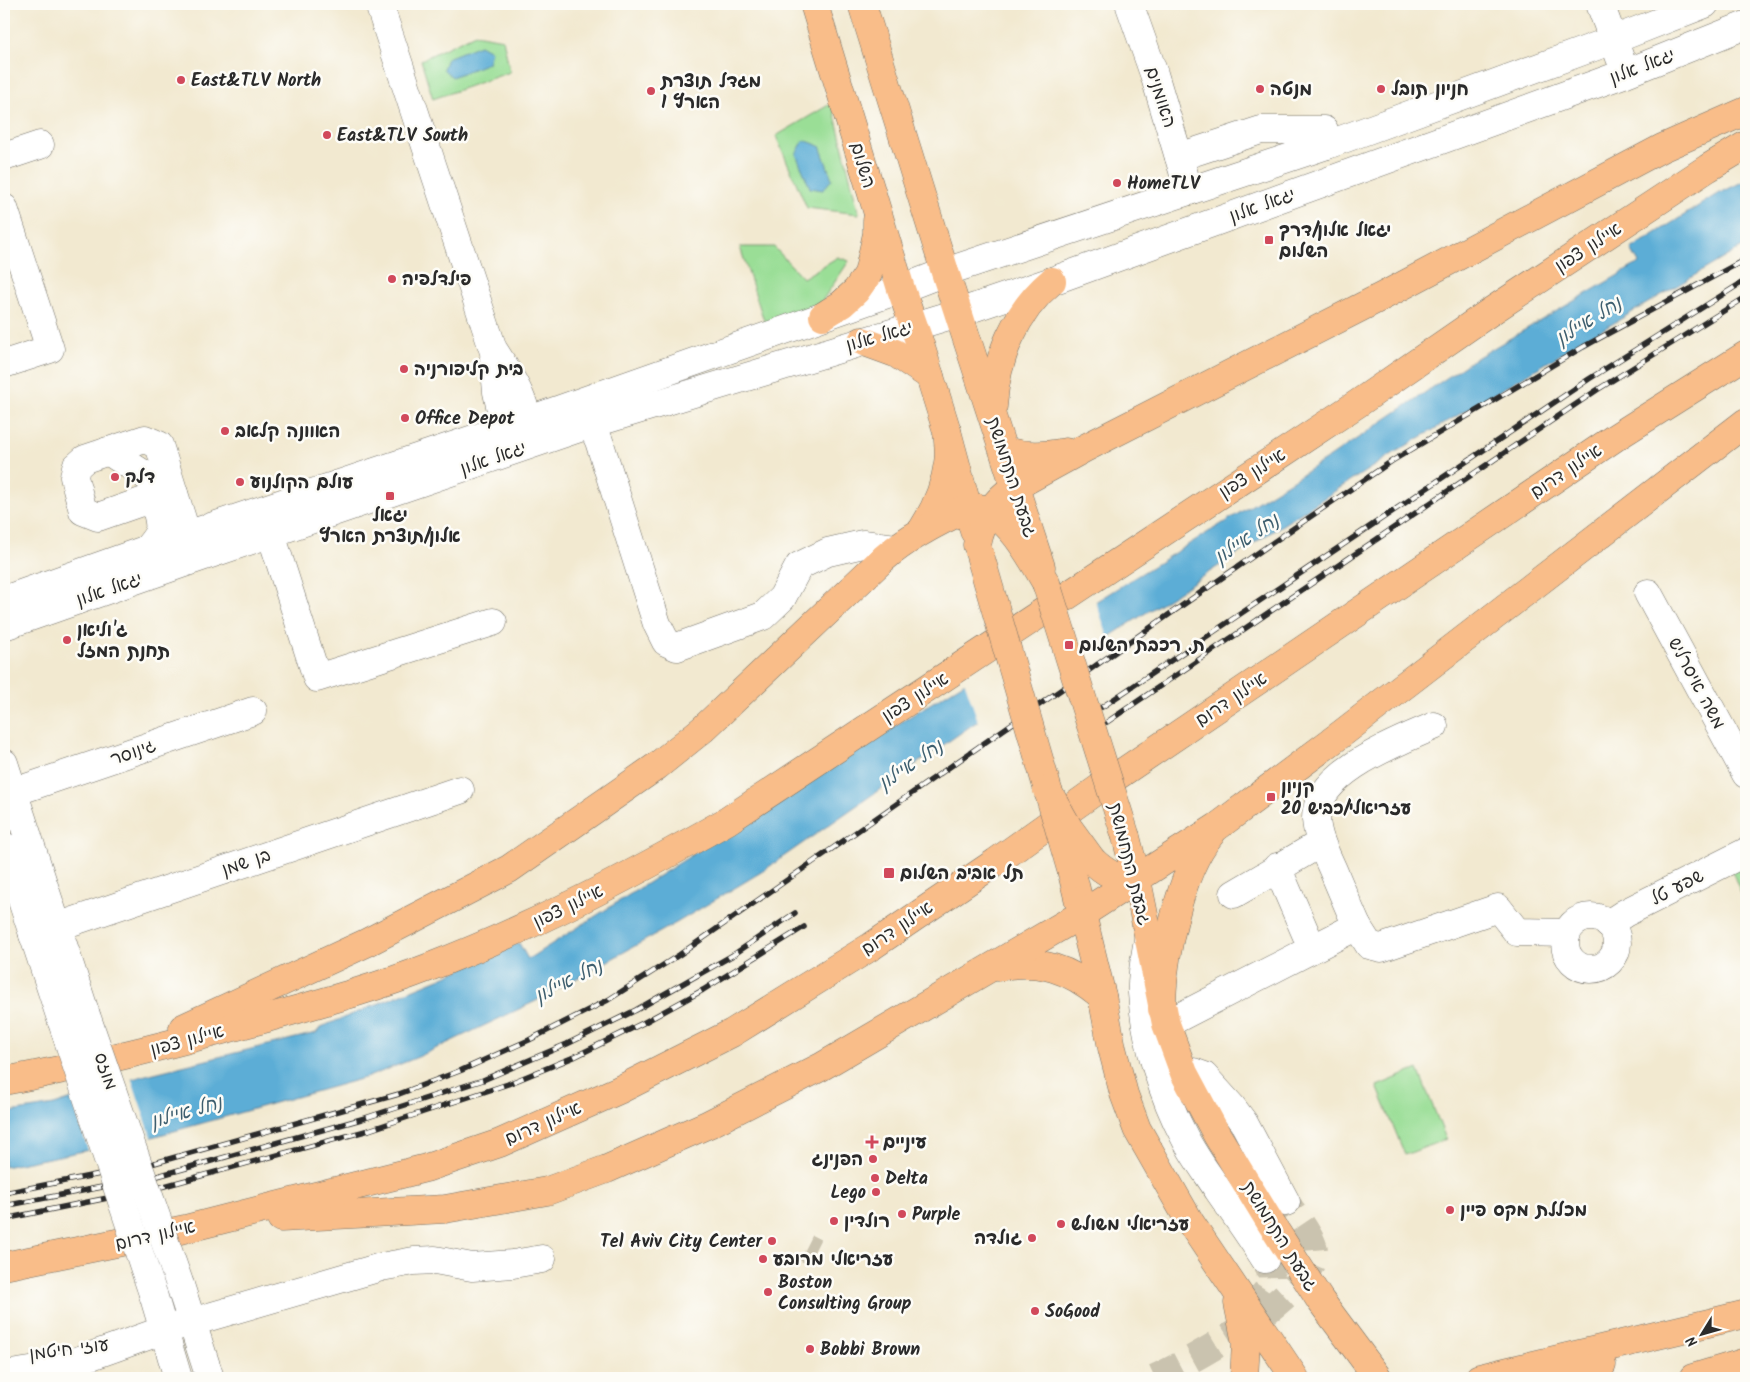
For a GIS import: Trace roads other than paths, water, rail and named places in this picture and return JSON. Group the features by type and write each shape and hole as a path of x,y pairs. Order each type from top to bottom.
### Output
{"main road":[{"name":"השלום","path":"814,4 877,212 914,326"},
{"path":"862,4 958,312"},
{"path":"123,1056 366,942 510,869 657,766 702,729 896,548 922,530 978,510 1016,486 1085,448 1383,296 1662,148 1746,111"},
{"name":"איילון צפון","path":"4,1081 162,1047 330,1000 413,974 493,942 647,866 735,816 1356,404 1493,310 1746,145"},
{"path":"823,316 842,304 856,291 868,274 877,234 877,212"},
{"path":"992,415 998,370 1006,343 1020,318 1042,290 1052,281"},
{"name":"גבעת התחמושת","path":"958,312 1016,486 1022,544 1046,584 1126,837 1138,880 1164,1017 1184,1073 1218,1135 1270,1222 1320,1300 1378,1378"},
{"path":"914,326 947,431 978,510 978,548 1047,790 1068,827 1082,866 1082,914 1124,1094 1137,1129 1190,1222 1295,1378"},
{"path":"862,341 895,353 930,376"},
{"name":"איילון דרום","path":"4,1266 185,1229 426,1168 500,1143 619,1090 732,1033 872,946 996,862 1101,787 1600,448 1746,355"},
{"path":"212,1222 445,1209 547,1191 607,1169 709,1124 821,1067 1082,914 1138,880 1217,827 1340,735 1746,422"},
{"path":"922,530 934,509 946,474 949,453 947,431"},
{"path":"1004,451 1027,456 1038,456 1085,448"},
{"path":"978,510 1019,526"},
{"path":"1164,1017 1162,991 1176,913 1195,859 1204,843 1217,827"},
{"path":"1082,866 1098,866 1117,878 1138,880"},
{"path":"989,969 1022,964 1054,967 1078,978 1102,996"},
{"path":"1234,1290 1239,1304 1246,1343 1244,1378"},
{"path":"1479,1378 1746,1314"},
{"path":"1562,1378 1746,1318"},
{"path":"1693,1378 1746,1362"}],"street":[{"path":"379,4 493,349 519,395 516,424 528,438 525,448"},
{"name":"האומנים","path":"1130,4 1154,74 1189,191"},
{"path":"1600,4 1626,73"},
{"name":"יגאל אלון","path":"4,600 187,535 516,424 945,272 1327,145 1613,40 1705,4"},
{"name":"יגאל אלון","path":"4,626 591,424 914,326 1052,281 1626,73 1746,25"},
{"path":"1179,157 1261,130 1324,130 1327,145"},
{"path":"4,156 40,145"},
{"path":"4,208 50,349 4,364"},
{"path":"591,424 599,441 657,624 666,642 677,647 763,616 782,598 799,566 828,552 863,544 896,548"},
{"path":"146,551 158,536 160,526 156,508 144,501 98,517 83,511 74,478 76,467 85,459 144,439 158,445 187,535"},
{"path":"271,534 316,678 404,646 493,622"},
{"name":"משה איסרליש","path":"1648,593 1746,774"},
{"name":"גינוסר","path":"14,792 253,711"},
{"path":"1434,726 1372,753 1336,779 1319,802 1316,818 1321,842 1357,926 1369,945 1381,948 1498,908 1517,932 1567,933"},
{"name":"מוזס","path":"4,763 14,792 45,931 74,1018 178,1378"},
{"name":"בן שמן","path":"45,931 460,790"},
{"path":"1234,894 1321,842"},
{"name":"מוזס","path":"4,846 45,931"},
{"name":"שפע טל","path":"1608,924 1625,913 1746,852"},
{"path":"1277,867 1312,948"},
{"path":"1589,917 1602,920 1608,924 1616,936 1616,951 1607,964 1600,968 1584,968 1571,960 1566,947 1567,933 1576,922 1589,917"},
{"path":"1164,1017 1357,926"},
{"path":"1148,937 1142,992 1145,1016 1158,1070 1173,1112 1185,1139 1196,1157 1265,1259"},
{"name":"מוזס","path":"74,1018 180,1285 210,1378"},
{"path":"1184,1073 1193,1072 1204,1076 1232,1107 1244,1123 1286,1202"},
{"path":"126,1342 381,1267 414,1261 435,1260 472,1267 513,1264 542,1259"},
{"name":"עוזי חיטמן","path":"4,1358 126,1342"},
{"name":"עוזי חיטמן","path":"4,1375 63,1366 126,1342"}],"water":[{"path":"480,45 491,51 488,63 452,77 443,69 447,58"},
{"path":"804,140 820,146 832,179 823,190 810,188 796,154"},
{"name":"נחל איילון","path":"1746,180 1746,245 1394,453 972,725 763,871 678,922 536,1001 418,1057 368,1077 149,1138 4,1167 4,1113 54,1105 142,1076 316,1033 321,1027 441,978 519,943 528,959 920,710 1330,457 1473,360 1639,263 1631,249 1714,196"}],"tunnel":[{"path":"1155,1378 1195,1357 1248,1325 1294,1287 1308,1269 1314,1252 1313,1247 1307,1234 1286,1202"},
{"path":"806,1248 814,1252"},
{"path":"1247,1310 1260,1299 1268,1288 1271,1275 1265,1259"}],"railway":[{"path":"4,1193 151,1164 399,1094 462,1070 529,1040 608,1000 679,955 1392,461 1583,347 1746,259"},
{"path":"1102,707 1589,379 1746,280"},
{"path":"1107,722 1597,390 1746,297"},
{"path":"4,1206 154,1177 365,1118 483,1080 567,1044 636,1010 733,955 795,913"},
{"path":"4,1219 157,1188 369,1130 508,1084 574,1057 643,1023 703,990 804,927"}],"place":[{"name":"East&TLV North","path":"181,80"},
{"name":"מנטה","path":"1260,89"},
{"name":"חניון תובל","path":"1381,89"},
{"name":"מגדל תוצרת הארץ 1","path":"651,91"},
{"name":"East&TLV South","path":"327,135"},
{"name":"HomeTLV","path":"1117,183"},
{"name":"יגאל אלון/דרך השלום","path":"1269,240"},
{"name":"פילדלפיה","path":"392,279"},
{"name":"בית קליפורניה","path":"404,369"},
{"name":"Office Depot","path":"405,418"},
{"name":"האוונה קלאב","path":"225,431"},
{"name":"דלק","path":"115,477"},
{"name":"עולם הקולנוע","path":"240,482"},
{"name":"יגאל אלון/תוצרת הארץ","path":"390,496"},
{"name":"ג'וליאן תחנת המזל","path":"67,640"},
{"name":"ת. רכבת השלום","path":"1069,645"},
{"name":"קניון עזריאלי/כביש 20","path":"1271,797"},
{"name":"תל אביב השלום","path":"889,873"},
{"name":"עיניים","path":"872,1142"},
{"name":"הפנינג","path":"873,1159"},
{"name":"Delta","path":"875,1178"},
{"name":"Lego","path":"876,1192"},
{"name":"מכללת מקס פיין","path":"1450,1210"},
{"name":"Purple","path":"902,1214"},
{"name":"רולדין","path":"834,1221"},
{"name":"עזריאלי משולש","path":"1061,1224"},
{"name":"גולדה","path":"1032,1238"},
{"name":"Tel Aviv City Center","path":"772,1241"},
{"name":"עזריאלי מרובע","path":"763,1259"},
{"name":"Boston Consulting Group","path":"768,1292"},
{"name":"SoGood","path":"1035,1311"},
{"name":"Bobbi Brown","path":"810,1349"}]}
